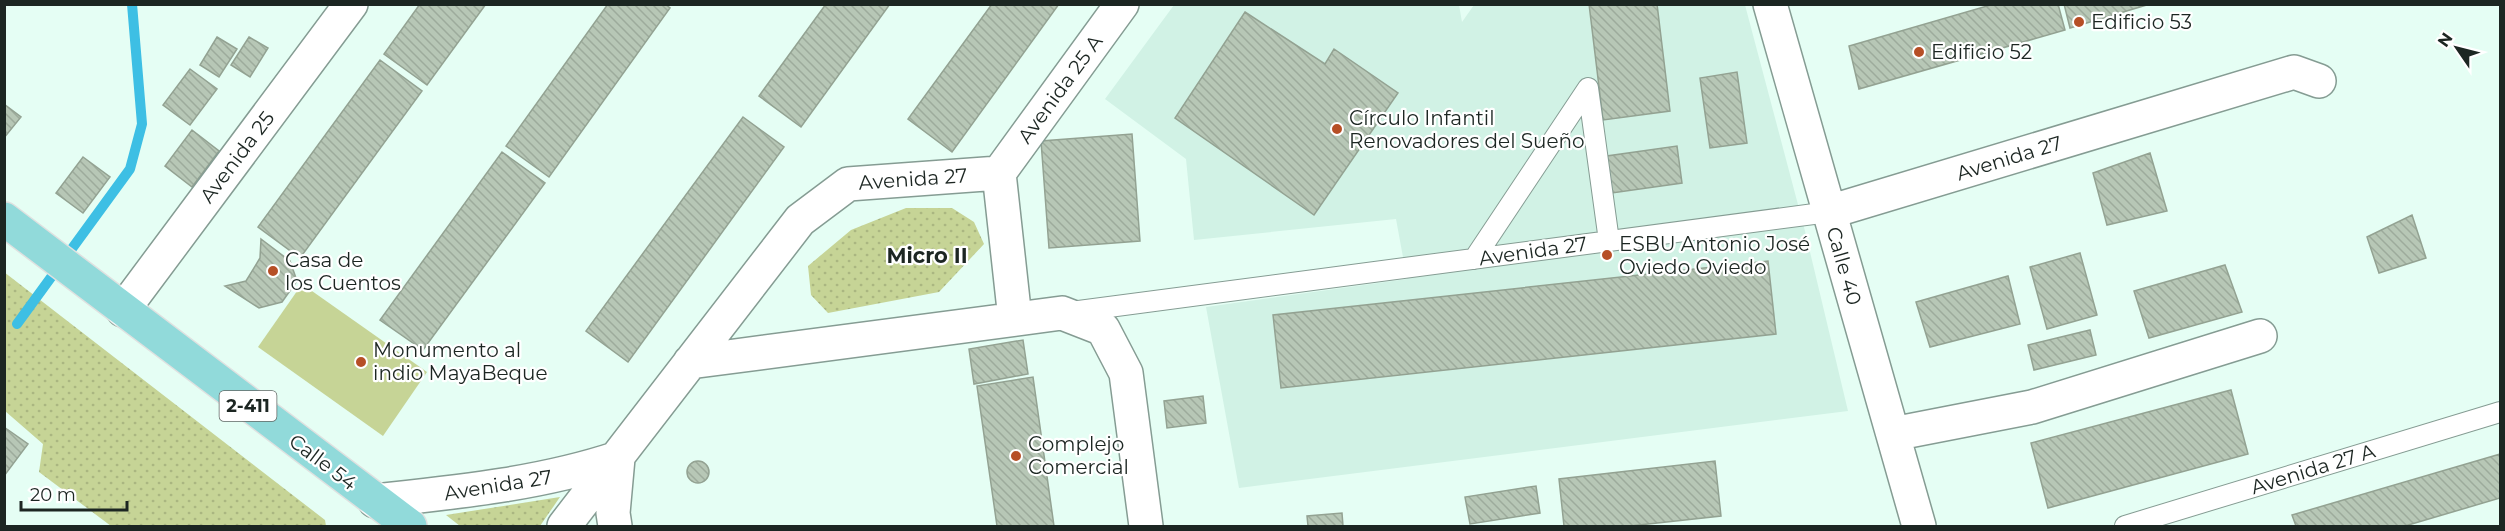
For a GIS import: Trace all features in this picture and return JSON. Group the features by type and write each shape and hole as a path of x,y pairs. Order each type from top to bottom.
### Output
{"main road":[{"name":"2-411","path":"4,219 123,310"},
{"name":"Calle 54","path":"123,310 410,526"}],"street":[{"name":"Avenida 25","path":"123,310 351,4"},
{"name":"Avenida 25 A","path":"999,173 1122,4"},
{"name":"Calle 40","path":"1770,4 1919,526"},
{"name":"Avenida 27","path":"1829,212 2294,72 2319,81"},
{"path":"999,173 1015,320"},
{"name":"Avenida 27","path":"564,526 800,219 848,184 999,173"},
{"path":"1062,313 1103,328 1126,373 1146,526"},
{"name":"Avenida 27","path":"690,362 1062,313"},
{"path":"1893,434 2032,407 2260,336"},
{"path":"615,526 613,513 618,458"},
{"name":"Avenida 27","path":"375,501 443,494 571,474 618,458"}],"lane":[{"path":"1474,259 1588,88 1609,240"},
{"name":"Avenida 27","path":"1062,313 1829,212"},
{"name":"Avenida 27 A","path":"2125,526 2500,412"}],"shaded area":[{"name":"ESBU Antonio José Oviedo Oviedo","path":"1174,5 1459,5 1462,22 1474,5 1745,5 1805,231 1848,411 1239,488 1206,307 1407,279 1396,219 1194,240 1186,159 1105,99"}],"green space":[{"path":"906,208 952,208 974,222 984,244 939,292 828,313 811,295 808,266 851,230"},
{"path":"4,272 325,520 326,526 111,526 39,472 43,444 5,411"},
{"path":"302,284 427,372 383,436 258,347"},
{"path":"560,497 540,526 460,526 446,515"}],"building":[{"path":"420,4 486,4 427,85 384,54"},
{"path":"608,4 665,4 670,8 549,177 506,146"},
{"path":"826,4 890,4 801,127 759,96"},
{"path":"992,4 1059,4 952,152 908,119"},
{"path":"1589,4 1657,4 1670,111 1603,120"},
{"name":"Edificio 52","path":"1994,4 2058,4 2065,30 1859,89 1849,46"},
{"name":"Edificio 53","path":"2064,4 2150,4 2070,28"},
{"path":"1245,12 1325,64 1334,49 1398,93 1314,215 1175,118"},
{"path":"217,37 237,49 219,77 200,65"},
{"path":"249,37 268,48 250,77 231,65"},
{"path":"380,60 422,91 300,258 258,227"},
{"path":"190,69 217,89 190,125 163,105"},
{"path":"1737,72 1747,143 1710,148 1700,78"},
{"path":"4,104 21,117 4,138"},
{"path":"743,117 784,147 628,362 586,331"},
{"path":"192,130 219,151 192,187 165,166"},
{"path":"1132,134 1140,241 1049,248 1041,141"},
{"path":"1677,146 1682,183 1612,193 1607,156"},
{"path":"502,152 545,183 423,350 380,320"},
{"path":"2150,153 2167,211 2107,225 2093,173"},
{"path":"83,157 110,177 83,213 56,193"},
{"path":"2412,215 2426,258 2379,273 2367,237"},
{"name":"Casa de los Cuentos","path":"261,239 290,261 297,281 282,302 259,308 225,286 246,281 260,258"},
{"path":"2080,253 2097,315 2047,329 2030,267"},
{"path":"1768,261 1776,334 1281,388 1273,315"},
{"path":"2225,265 2242,312 2149,338 2134,291"},
{"path":"2008,276 2020,324 1930,347 1916,302"},
{"path":"2090,330 2096,355 2034,370 2028,345"},
{"path":"1023,340 1028,374 974,384 969,349"},
{"name":"Complejo Comercial","path":"1033,377 1054,526 997,526 977,386"},
{"path":"2231,390 2248,454 2048,508 2031,443"},
{"path":"1203,396 1206,423 1167,428 1164,401"},
{"path":"4,427 28,444 4,476"},
{"path":"2500,454 2500,498 2405,526 2296,526 2292,515"},
{"path":"698,461 706,464 709,472 706,480 698,483 690,480 687,472 690,464"},
{"path":"1715,461 1721,516 1630,526 1564,526 1559,479"},
{"path":"1536,486 1540,513 1470,524 1465,497"},
{"path":"1342,513 1343,526 1308,526 1307,516"}],"waterway":[{"path":"17,324 130,169 142,124 132,4"}],"place":[{"name":"Edificio 53","path":"2079,22"},
{"name":"Edificio 52","path":"1919,52"},
{"name":"Círculo Infantil Renovadores del Sueño","path":"1337,129"},
{"name":"ESBU Antonio José Oviedo Oviedo","path":"1607,255"},
{"name":"Casa de los Cuentos","path":"273,271"},
{"name":"Monumento al indio MayaBeque","path":"361,362"},
{"name":"Complejo Comercial","path":"1016,456"}],"district":[{"name":"Micro II","path":"927,255"}]}
